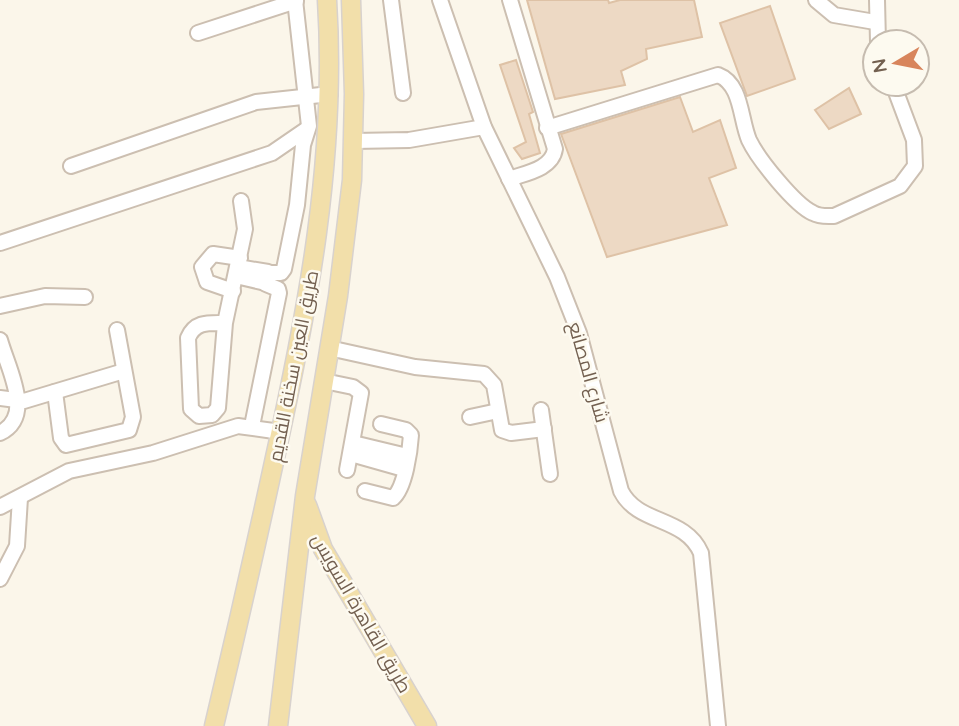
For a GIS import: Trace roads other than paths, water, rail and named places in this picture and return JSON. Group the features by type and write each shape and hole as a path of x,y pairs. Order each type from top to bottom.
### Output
{"main road":[{"name":"طريق العين سخنة القديم","path":"214,726 310,291 322,205 329,117 327,0"},
{"name":"طريق العين سخنة القديم","path":"278,726 305,496 346,229 354,141 351,0"},
{"name":"طريق القاهرة السويس","path":"305,496 313,528 323,550 427,726"}],"street":[{"path":"198,33 295,0 309,127 303,145 295,218 281,273 267,278 237,273"},
{"path":"391,0 402,93"},
{"name":"شارع المصانع","path":"440,0 484,127 557,277 579,333 625,497 640,512 683,530 697,544 701,553 718,726"},
{"path":"509,179 550,162 555,149 510,0"},
{"path":"816,0 834,15 876,22"},
{"path":"877,0 877,28"},
{"path":"547,128 718,75 731,83 749,140 765,164 803,206 823,216 834,216 900,186 915,166 914,140 898,98"},
{"path":"71,166 244,106 330,94"},
{"path":"0,243 272,153 309,127 329,117"},
{"path":"354,141 409,140 484,127"},
{"path":"225,323 202,324 193,329 188,338 191,409 199,416 212,415 218,408 225,323 245,229 241,201"},
{"path":"252,426 279,292 267,278"},
{"path":"0,306 45,296 85,297"},
{"path":"55,391 64,443 69,446 126,432 134,421 117,330"},
{"path":"0,340 6,396 16,421 0,433"},
{"path":"329,348 415,368 484,374 495,385 501,428 508,433 544,429"},
{"path":"6,396 55,391 124,371"},
{"path":"324,381 354,387 361,393 347,470"},
{"path":"541,410 550,474"},
{"path":"470,417 498,411"},
{"path":"365,491 393,498 398,493 406,463 410,433 381,424"},
{"path":"0,507 20,498 44,481 68,471 153,453 238,426 281,432"},
{"path":"352,449 406,463"},
{"path":"0,579 19,537 20,498"}]}
